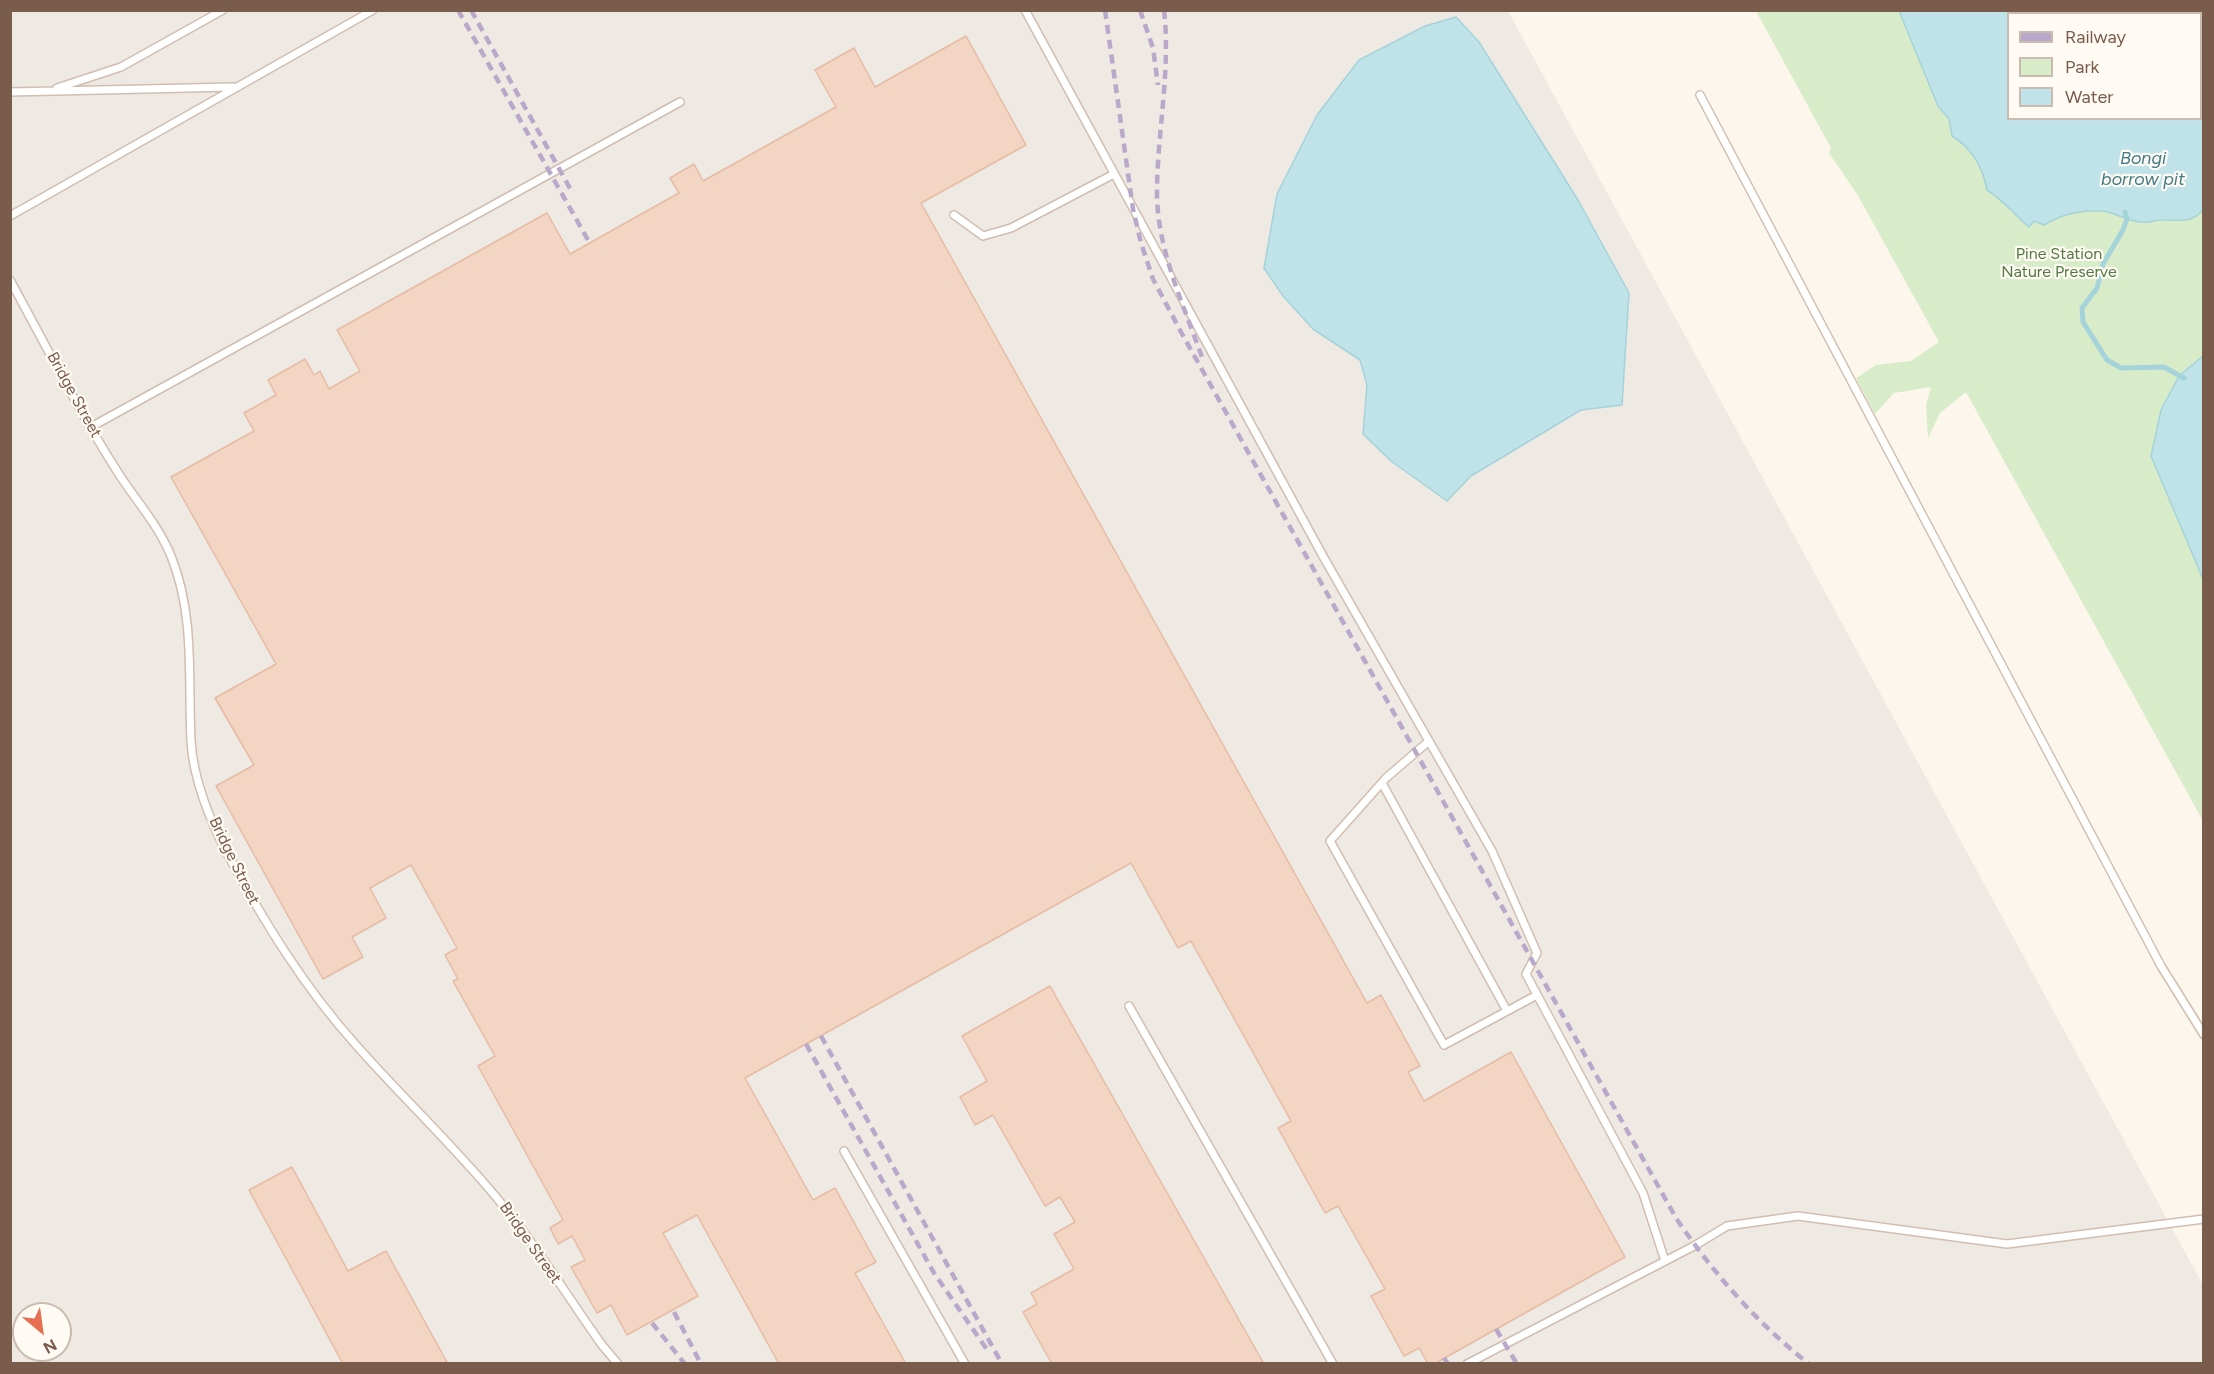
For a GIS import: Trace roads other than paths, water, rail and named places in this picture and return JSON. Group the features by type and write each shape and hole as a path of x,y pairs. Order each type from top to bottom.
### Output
{"lane":[{"path":"46,92 121,67 223,10"},
{"path":"10,216 374,10"},
{"path":"1025,10 1324,558 1492,850 1536,953 1526,974 1643,1193 1665,1261"},
{"path":"10,92 236,87"},
{"path":"1700,95 2161,966 2204,1035"},
{"path":"91,427 680,102"},
{"path":"954,215 983,236 1011,228 1114,174"},
{"name":"Bridge Street","path":"10,280 117,472 151,518 171,556 186,606 192,673 191,742 194,767 225,850 293,966 336,1022 438,1129 498,1199 618,1364"},
{"path":"1429,741 1382,783 1330,841 1444,1045 1537,995"},
{"path":"1382,783 1507,1011"},
{"path":"1129,1006 1333,1364"},
{"path":"844,1150 965,1364"},
{"path":"1467,1364 1665,1261 1727,1226 1798,1216 2007,1244 2204,1219"}],"water":[{"name":"Bongi borrow pit","path":"1899,11 2203,11 2203,210 2194,217 2186,220 2137,222 2107,212 2086,211 2064,215 2044,225 2034,221 2029,227 1987,190 1976,159 1952,136 1949,119 1938,106"},
{"path":"1456,17 1479,42 1578,200 1629,293 1622,405 1581,410 1471,476 1447,501 1391,461 1363,434 1367,385 1360,360 1313,329 1283,296 1264,268 1277,194 1317,115 1359,60 1425,26"},
{"path":"2203,356 2203,579 2151,456 2161,410 2179,376"}],"waterway":[{"path":"2125,212 2127,219 2123,230 2103,264 2097,288 2082,308 2083,322 2107,360 2121,368 2164,367 2184,378"}],"railway":[{"path":"458,10 588,240"},
{"path":"471,10 572,192"},
{"path":"1105,10 1133,209 1153,279 1676,1218 1737,1296 1771,1332 1809,1364"},
{"path":"1140,10 1153,48 1158,85"},
{"path":"1164,10 1166,56 1158,170 1158,214 1173,278 1203,360"},
{"path":"821,1036 1002,1364"},
{"path":"806,1044 934,1273 988,1351"},
{"path":"674,1312 701,1364"},
{"path":"652,1323 685,1364"},
{"path":"1496,1329 1517,1364"},
{"path":"1444,1358 1448,1364"}],"park label":[{"name":"Pine Station Nature Preserve","path":"2059,263"}]}
